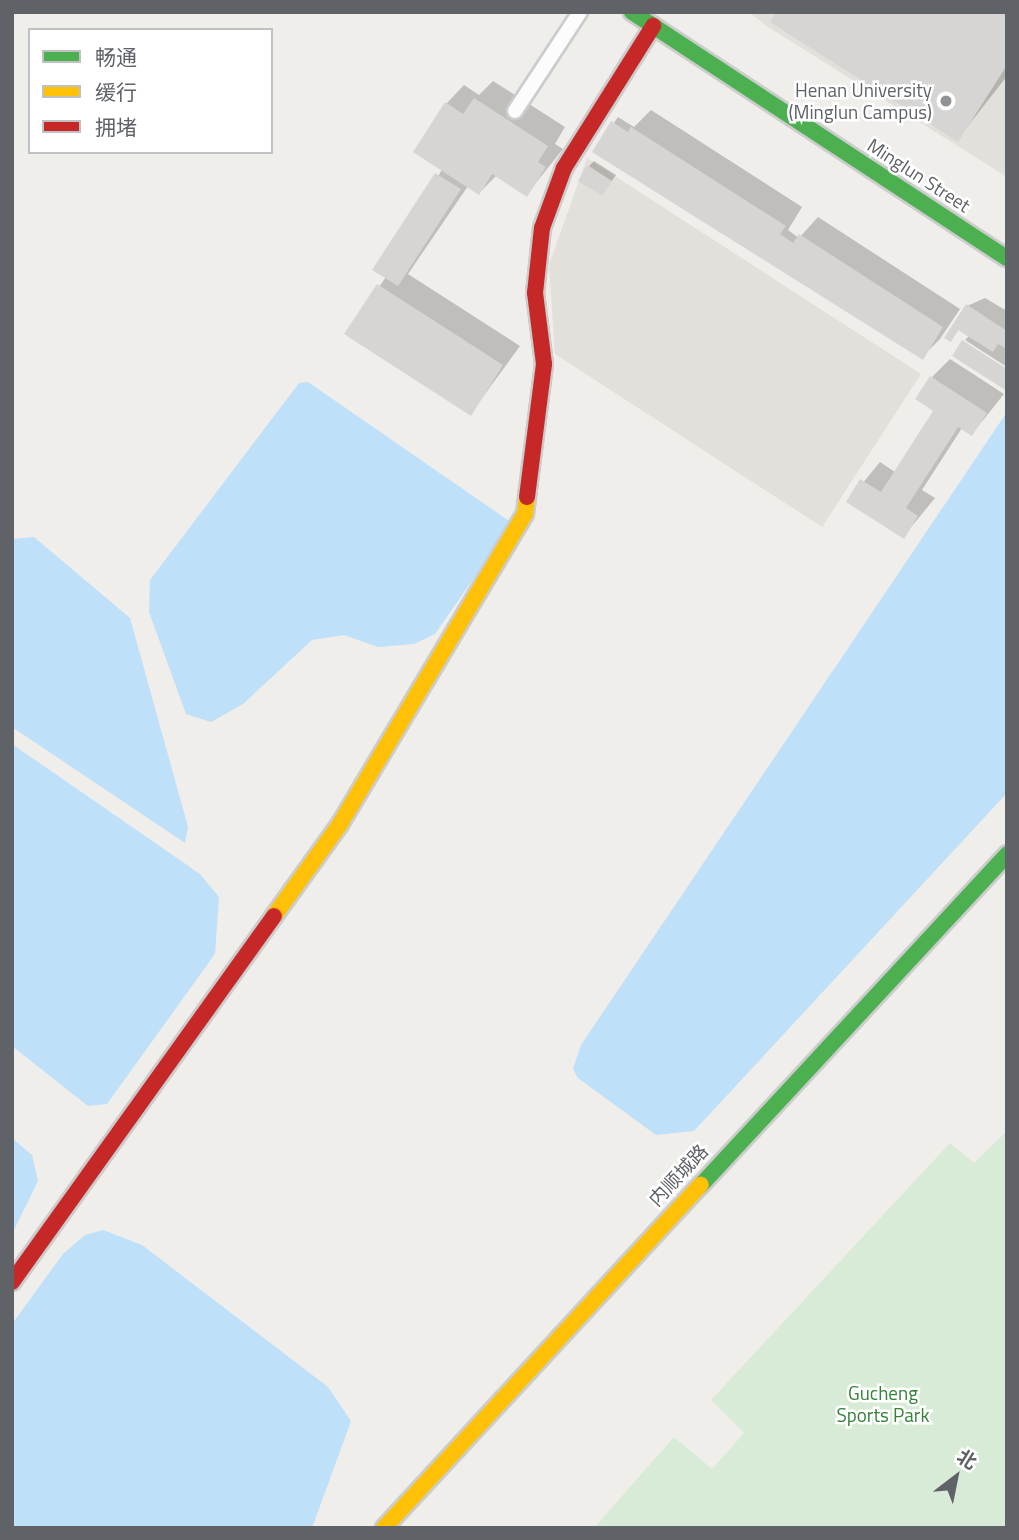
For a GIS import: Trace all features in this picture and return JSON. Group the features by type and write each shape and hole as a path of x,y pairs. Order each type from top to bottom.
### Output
{"street":[{"name":"Minglun Street","path":"632,12 1007,258"},
{"path":"12,1282 340,824 525,514 544,364 535,293 541,228 564,168 653,26"},
{"name":"内顺城路","path":"384,1528 1007,854"}],"lane":[{"path":"515,111 580,12"}],"shaded area":[{"name":"Henan University (Minglun Campus)","path":"749,12 1007,12 1007,177 765,25"},
{"path":"587,158 921,374 822,527 555,354 549,265"}],"green space":[{"name":"Gucheng Sports Park","path":"1007,1131 1007,1528 594,1528 674,1437 712,1469 744,1433 711,1400 950,1143 974,1163"}],"water":[{"path":"308,382 512,523 435,634 414,644 378,647 344,635 312,640 243,704 211,722 186,714 149,612 150,580 299,383"},
{"path":"1007,412 1007,793 694,1131 656,1135 578,1078 573,1069 581,1045"},
{"path":"34,537 130,618 188,827 185,843 12,727 12,539"},
{"path":"12,744 200,874 219,897 215,954 107,1104 88,1106 12,1046"},
{"path":"12,1138 32,1155 38,1181 12,1234"},
{"path":"103,1230 142,1245 328,1387 351,1421 312,1528 12,1528 12,1324 63,1254 85,1235"}],"building":[{"name":"Henan University (Minglun Campus)","path":"776,12 1007,12 1007,65 958,142 770,22"},
{"path":"474,98 548,146 538,162 546,167 527,197 492,174 479,195 413,152 445,102 463,114"},
{"path":"611,121 628,132 631,127 786,226 780,234 793,243 799,234 943,327 923,360 592,152"},
{"path":"587,165 612,181 602,196 578,181"},
{"path":"435,173 461,189 398,286 372,270"},
{"path":"377,284 503,365 471,416 344,334"},
{"path":"966,304 1007,331 1007,349 998,344 993,352 958,330 951,342 944,338"},
{"path":"962,340 1007,369 1007,391 952,356"},
{"path":"930,376 987,413 972,436 958,427 906,508 918,516 904,539 846,502 860,479 881,492 933,411 915,399"}],"traffic: fast":[{"path":"632,12 1007,258"},
{"path":"701,1185 1007,854"}],"traffic: slow":[{"path":"274,916 340,824 525,514 527,497"},
{"path":"384,1528 701,1185"}],"traffic: jam":[{"path":"527,497 544,364 535,293 542,228 564,168 653,26"},
{"path":"12,1282 274,916"}],"place":[{"name":"Henan University (Minglun Campus)","path":"946,101"}]}
